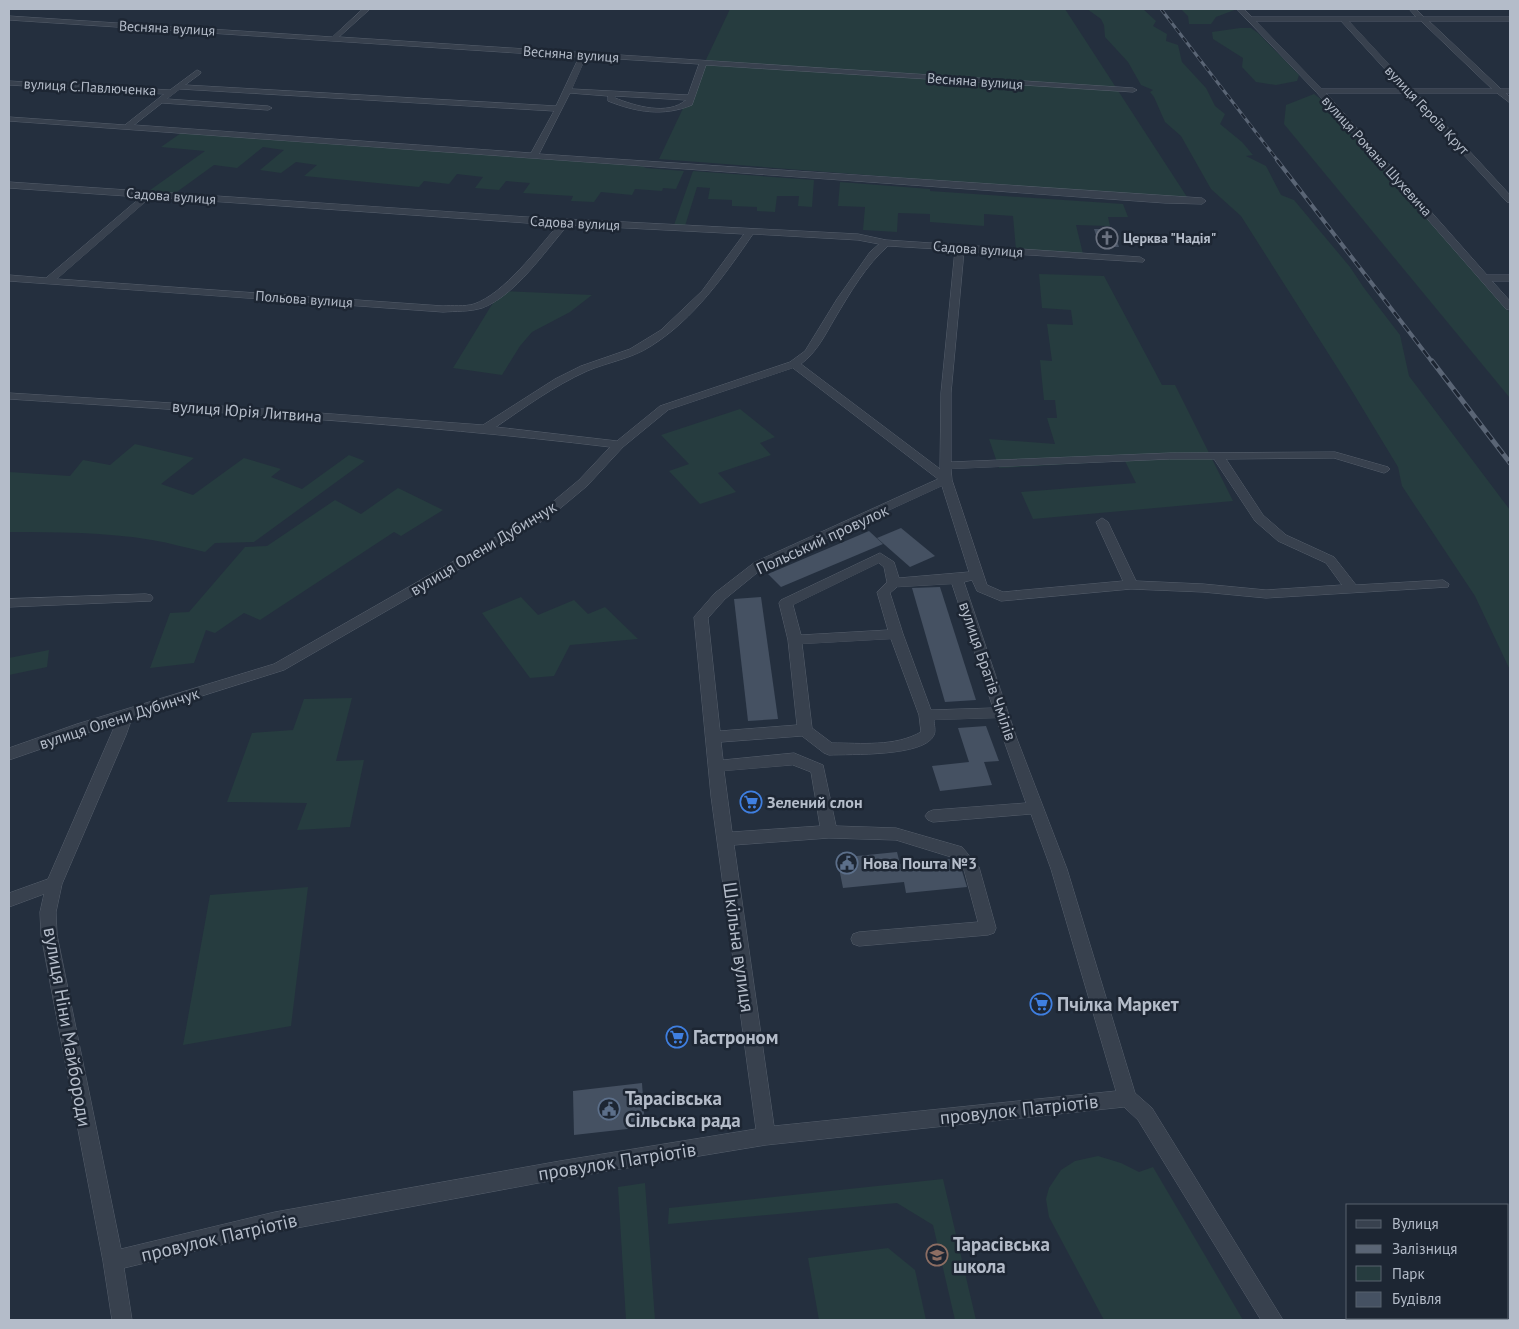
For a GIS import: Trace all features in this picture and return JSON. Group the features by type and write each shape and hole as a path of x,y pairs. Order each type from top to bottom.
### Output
{"street":[{"path":"333,39 367,9"},
{"name":"вулиця Романа Шухевича","path":"1240,9 1320,91 1510,307"},
{"path":"1412,9 1510,101"},
{"path":"1499,9 1510,19"},
{"name":"Весняна вулиця","path":"9,18 703,64 1133,90"},
{"path":"1250,19 1510,19"},
{"name":"вулиця Героїв Крут","path":"1343,19 1510,200"},
{"path":"534,155 559,109 583,55"},
{"path":"612,94 611,99 628,106 661,110 678,109 688,103 691,98 703,64"},
{"path":"127,127 197,72"},
{"name":"вулиця С.Павлюченка","path":"9,83 559,109"},
{"path":"567,91 691,98"},
{"path":"1320,91 1510,91"},
{"path":"160,101 268,108"},
{"path":"9,119 1156,200 1202,201"},
{"name":"Садова вулиця","path":"9,186 566,222 858,236 886,243 1140,260"},
{"path":"48,281 148,195"},
{"name":"Польова вулиця","path":"9,278 433,308 468,308 483,304 506,286 566,222"},
{"path":"485,429 532,397 586,368 628,354 649,344 703,296 750,232"},
{"name":"вулиця Олени Дубинчук","path":"9,754 279,667 547,513 583,484 619,445 664,408 794,364 809,353 845,293 873,254 886,243"},
{"path":"960,248 946,394 946,473 976,575 982,588 1001,597 1131,585 1203,588 1266,594 1443,584"},
{"path":"1485,278 1510,278"},
{"path":"794,364 946,473 1217,455 1335,455 1384,469"},
{"name":"вулиця Юрія Литвина","path":"9,396 236,410 485,429 619,445"},
{"path":"1217,455 1259,518 1282,538 1330,560 1352,589"},
{"name":"Польський провулок","path":"718,787 700,617 720,596 759,565 946,473"},
{"path":"1102,522 1131,585"},
{"path":"894,583 890,565 880,557 786,603 795,640 805,730 828,749 902,746 919,741 928,734 926,715 896,634 883,592 894,583 957,579"},
{"name":"вулиця Братів Чмілів","path":"976,575 957,579 1001,713 1059,869 1127,1098"},
{"path":"9,603 146,598"},
{"path":"795,640 896,634"},
{"path":"926,715 1001,713"},
{"name":"вулиця Ніни Майбороди","path":"122,1320 113,1261 49,935 48,912 54,884 118,735 124,716"},
{"path":"713,738 805,730"},
{"path":"716,766 794,759 818,769 830,832"},
{"name":"Шкільна вулиця","path":"718,787 766,1136"},
{"path":"933,816 1035,808"},
{"path":"725,839 830,832 896,834 956,852 971,867 988,928 859,939"},
{"path":"9,900 54,884"},
{"path":"1127,1098 1145,1114 1274,1320"},
{"name":"провулок Патріотів","path":"113,1261 275,1222 560,1170 766,1136 1127,1098"}],"green space":[{"path":"730,9 1065,9 1189,200 659,159"},
{"path":"1087,9 1143,9 1156,21 1153,26 1167,34 1166,41 1178,45 1182,62 1206,88 1215,106 1225,114 1220,124 1242,142 1253,155 1246,156 1266,166 1281,195 1294,200 1350,267 1400,335 1409,376 1510,510 1510,670 1475,596 1402,486 1398,467 1241,216 1211,189 1181,136 1165,122 1150,92 1153,90 1141,85 1128,62 1105,37 1104,25 1101,19"},
{"path":"1181,9 1237,9 1216,17 1211,24 1189,24 1188,16"},
{"path":"1251,28 1258,33 1299,75 1297,81 1276,85 1256,82 1242,67 1243,58 1213,39 1212,32"},
{"path":"1314,94 1322,100 1510,313 1510,398 1284,124 1286,105"},
{"path":"181,133 642,166 646,168 684,171 676,189 663,188 662,191 635,189 632,195 601,192 594,202 571,201 573,196 523,193 530,183 506,181 499,190 475,188 483,177 457,174 449,184 424,181 419,187 304,176 317,165 296,162 281,173 260,170 284,150 263,147 237,168 214,165 174,194 146,193 205,151 161,147"},
{"path":"693,171 814,180 812,207 798,206 799,196 777,196 775,212 757,211 757,207 732,206 732,200 708,199 710,188 697,187 685,226 674,225"},
{"path":"840,182 930,189 930,191 1123,204 1128,217 1108,217 1110,226 1076,225 1083,254 1016,250 1013,216 984,214 984,226 930,222 930,214 898,213 897,232 863,230 865,207 838,206"},
{"path":"1039,274 1104,276 1162,385 1175,385 1233,501 1033,519 1021,492 1136,483 1125,461 999,468 989,439 1055,444 1047,418 1057,418 1055,400 1044,400 1040,360 1052,361 1047,324 1073,325 1071,310 1042,308"},
{"path":"503,291 592,295 570,312 532,332 520,346 502,375 453,368 491,306"},
{"path":"740,409 775,437 760,443 771,455 718,473 736,492 700,504 669,471 689,464 661,435"},
{"path":"135,444 194,458 161,484 193,495 244,458 281,469 271,477 302,489 349,455 365,461 254,542 215,543 205,552 159,541 117,535 9,532 9,472 70,476 83,460 110,465"},
{"path":"398,488 443,510 401,536 394,532 260,620 244,613 215,633 206,630 194,663 150,668 170,613 189,612 245,547 267,546 335,500 361,514"},
{"path":"521,597 538,615 574,600 588,614 605,607 638,639 570,645 554,676 530,678 482,613"},
{"path":"49,650 47,667 9,675 9,658"},
{"path":"352,698 336,761 364,760 350,827 297,830 307,803 227,802 252,733 293,730 304,699"},
{"path":"308,887 291,1026 183,1045 210,895"},
{"path":"1098,1156 1121,1163 1139,1172 1153,1167 1243,1320 1104,1320 1049,1217 1046,1199 1049,1188 1061,1170 1075,1161"},
{"path":"943,1179 976,1320 955,1320 933,1225 897,1203 668,1224 669,1208"},
{"path":"645,1183 655,1320 626,1320 618,1187"},
{"path":"888,1248 915,1270 926,1320 819,1320 808,1258"}],"building":[{"name":"Церква \"Надія\"","path":"1094,229 1113,229 1119,247 1100,247"},
{"path":"901,528 935,556 910,567 877,538"},
{"path":"869,531 883,544 781,587 768,574"},
{"path":"940,587 976,700 945,702 912,588"},
{"path":"761,597 778,719 748,721 734,599"},
{"path":"986,726 999,761 984,762 992,785 940,791 932,766 969,762 958,728"},
{"path":"897,852 900,864 950,859 962,871 967,887 906,893 904,882 843,888 837,858"},
{"name":"Тарасівська Сільська рада","path":"642,1083 645,1127 574,1135 573,1091"}],"railway":[{"path":"1161,9 1278,161"},
{"path":"1277,160 1433,363"},
{"path":"1432,361 1510,463"}],"place":[{"name":"Церква \"Надія\"","path":"1107,238"},
{"name":"Зелений слон","path":"751,802"},
{"name":"Нова Пошта №3","path":"847,863"},
{"name":"Пчілка Маркет","path":"1041,1004"},
{"name":"Гастроном","path":"677,1037"},
{"name":"Тарасівська Сільська рада","path":"609,1109"},
{"name":"Тарасівська школа","path":"937,1255"}]}
